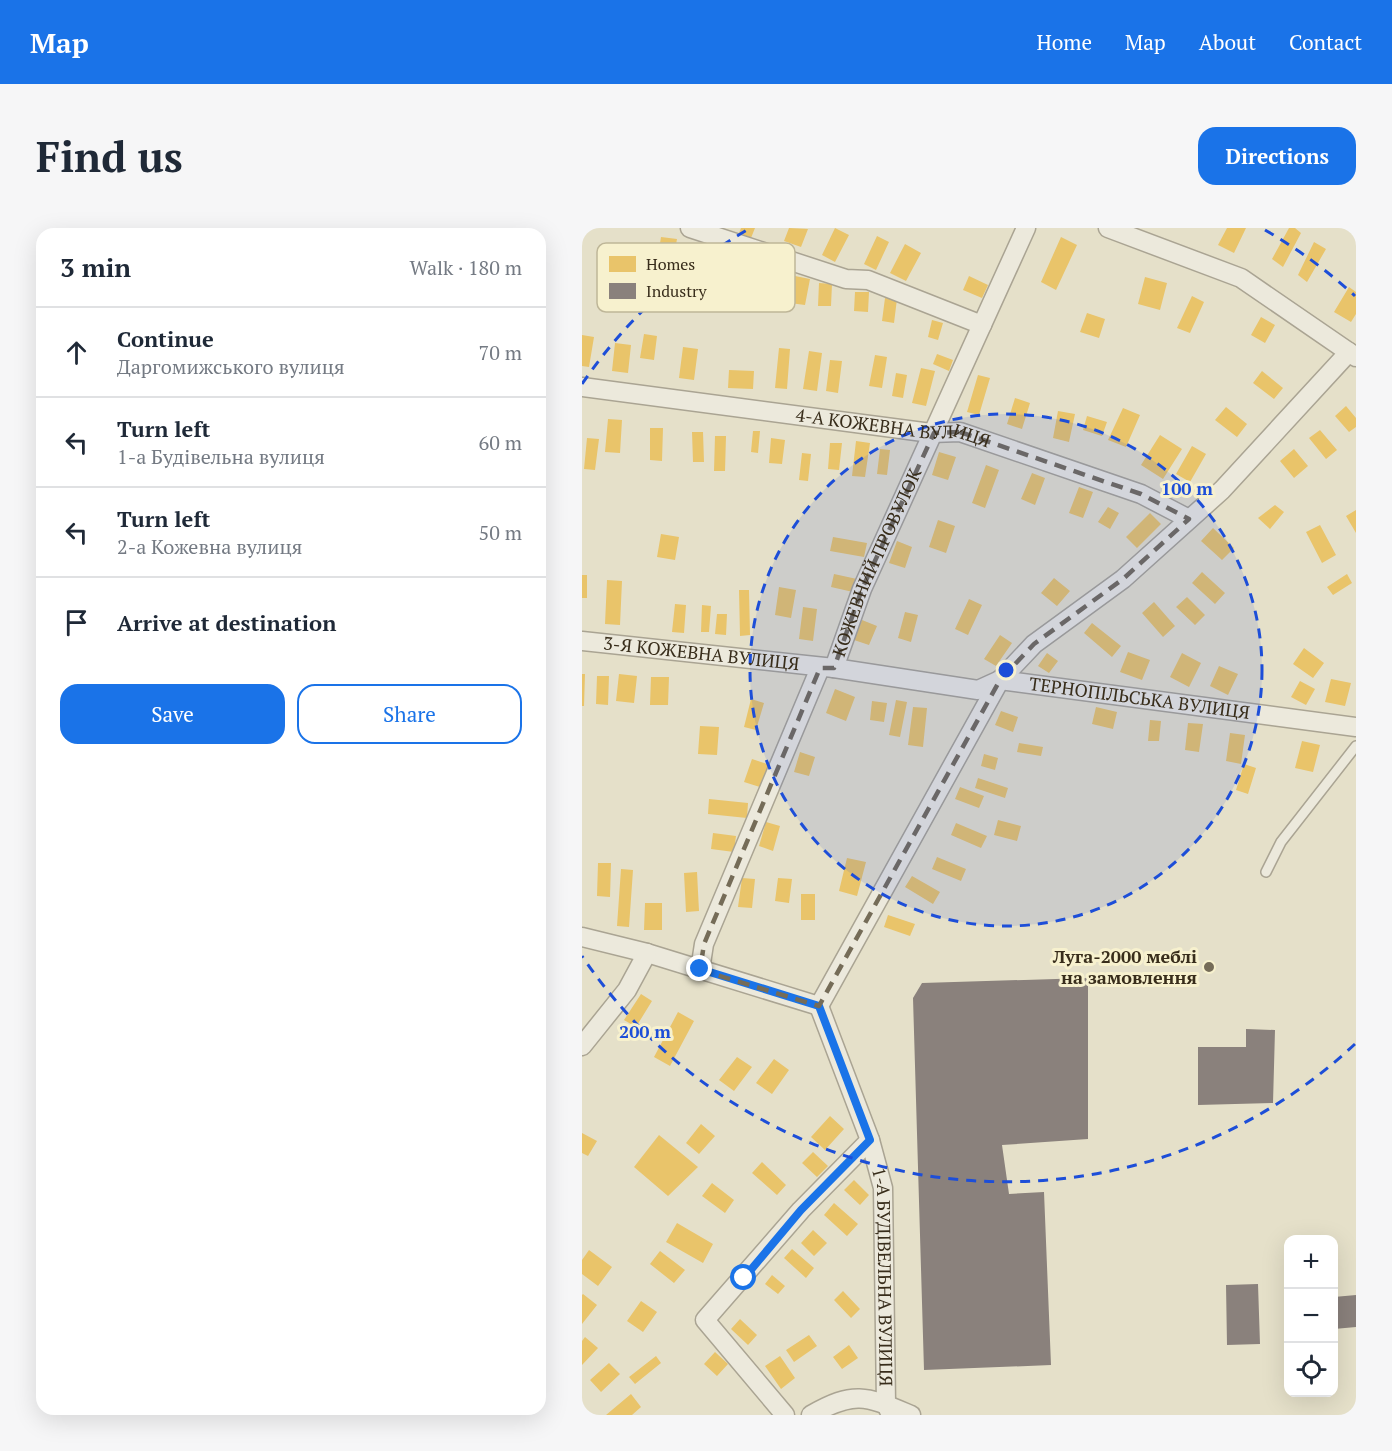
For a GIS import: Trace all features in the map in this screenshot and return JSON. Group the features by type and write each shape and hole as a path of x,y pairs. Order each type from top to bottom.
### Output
{"street":[{"path":"690,228 736,243"},
{"name":"КОЖЕВНИЙ ПРОВУЛОК","path":"700,969 704,944 1026,228"},
{"path":"582,937 647,953 819,1006 1000,680 1034,644 1123,579 1222,490 1354,351 1241,278 1108,228"},
{"path":"795,262 846,279 868,280 982,325"},
{"name":"4-А КОЖЕВНА ВУЛИЦЯ","path":"582,387 934,433 960,432 1141,494 1189,519"},
{"name":"3-Я КОЖЕВНА ВУЛИЦЯ","path":"582,641 827,668"},
{"name":"ТЕРНОПІЛЬСЬКА ВУЛИЦЯ","path":"827,668 978,690 1000,680 1356,727"},
{"path":"582,1047 627,990 647,953"},
{"name":"1-А БУДІВЕЛЬНА ВУЛИЦЯ","path":"819,1006 870,1140 883,1188 889,1410"},
{"path":"785,1415 705,1320 801,1210 870,1140"},
{"path":"811,1415 838,1400 854,1397 889,1410 911,1415"}],"lane":[{"path":"1266,872 1281,842 1356,746"}],"highlighted area":[{"path":"960,432 1141,494 1189,519 1123,579 1034,644 1000,680 819,1006 700,970 704,944 820,668 834,668 862,589 934,433"}],"building: Homes":[{"path":"741,228 755,228 751,238 739,233"},
{"path":"789,228 808,229 801,247 784,241"},
{"path":"835,228 849,235 835,262 822,255"},
{"path":"1227,228 1246,228 1234,253 1218,245"},
{"path":"1289,228 1295,228 1301,233 1283,267 1272,259"},
{"path":"877,236 889,242 876,270 864,264"},
{"path":"661,237 677,239 676,243 660,243"},
{"path":"1061,237 1077,245 1056,290 1041,282"},
{"path":"1314,242 1326,249 1307,282 1298,275"},
{"path":"905,244 921,253 906,281 890,273"},
{"path":"795,276 810,279 805,305 795,304"},
{"path":"969,276 988,285 982,298 963,290"},
{"path":"1145,277 1167,283 1160,310 1138,304"},
{"path":"819,283 832,284 831,306 818,306"},
{"path":"1349,287 1356,292 1356,314 1351,322 1334,312"},
{"path":"855,292 869,292 868,312 854,311"},
{"path":"1192,296 1204,302 1190,333 1177,328"},
{"path":"885,298 897,299 894,323 882,321"},
{"path":"1087,313 1105,319 1099,338 1080,332"},
{"path":"1261,317 1275,325 1265,343 1251,335"},
{"path":"932,320 943,323 938,340 928,337"},
{"path":"644,334 657,336 654,360 640,358"},
{"path":"582,335 594,337 589,367 582,366"},
{"path":"615,343 631,345 628,373 612,371"},
{"path":"683,347 698,349 694,380 679,378"},
{"path":"779,348 790,349 787,389 775,388"},
{"path":"809,351 822,353 817,391 803,389"},
{"path":"937,354 953,360 949,371 933,364"},
{"path":"875,355 887,357 882,388 869,386"},
{"path":"830,360 842,361 838,393 826,391"},
{"path":"921,368 935,371 926,406 912,403"},
{"path":"729,370 754,371 753,389 728,388"},
{"path":"1262,371 1283,388 1274,399 1253,383"},
{"path":"896,373 907,375 903,398 892,396"},
{"path":"978,375 990,378 979,415 967,412"},
{"path":"1015,398 1030,403 1022,429 1007,424"},
{"path":"1346,406 1356,418 1356,427 1349,432 1335,416"},
{"path":"1226,407 1247,424 1237,437 1215,420"},
{"path":"1123,408 1140,415 1126,447 1108,440"},
{"path":"1058,411 1075,414 1069,442 1053,438"},
{"path":"1087,416 1107,422 1102,436 1083,430"},
{"path":"608,419 622,420 620,453 605,452"},
{"path":"650,428 663,428 662,461 650,460"},
{"path":"1320,430 1337,450 1326,459 1309,438"},
{"path":"753,431 760,431 758,453 751,452"},
{"path":"692,432 703,432 704,462 693,462"},
{"path":"1160,435 1182,449 1163,479 1141,465"},
{"path":"715,436 726,436 725,471 714,471"},
{"path":"587,438 599,439 595,470 584,469"},
{"path":"771,438 785,440 782,464 769,463"},
{"path":"856,441 870,443 865,477 852,476"},
{"path":"830,443 842,443 839,470 828,469"},
{"path":"1192,446 1206,454 1190,482 1176,474"},
{"path":"880,449 890,450 887,475 877,474"},
{"path":"1294,449 1308,466 1294,478 1280,461"},
{"path":"939,452 956,457 948,480 932,475"},
{"path":"802,453 811,454 808,481 799,480"},
{"path":"986,465 999,470 985,508 972,503"},
{"path":"1032,473 1045,478 1035,505 1021,499"},
{"path":"1079,487 1093,492 1083,518 1069,513"},
{"path":"1275,505 1284,512 1270,529 1258,518"},
{"path":"1108,507 1119,513 1110,529 1098,522"},
{"path":"1356,510 1356,533 1346,516"},
{"path":"1150,513 1161,524 1137,548 1126,537"},
{"path":"938,520 955,526 946,553 929,547"},
{"path":"1320,525 1336,555 1322,563 1306,532"},
{"path":"1213,528 1234,548 1222,560 1201,541"},
{"path":"661,534 679,537 675,560 657,557"},
{"path":"833,537 867,543 864,557 830,551"},
{"path":"897,541 912,547 905,568 889,563"},
{"path":"1202,572 1225,593 1215,604 1192,583"},
{"path":"834,574 857,579 853,592 831,587"},
{"path":"1347,574 1352,583 1333,595 1327,587"},
{"path":"582,575 587,575 587,598 582,598"},
{"path":"1054,578 1070,591 1057,606 1041,593"},
{"path":"607,580 622,581 620,625 605,624"},
{"path":"779,587 796,590 791,618 775,615"},
{"path":"739,590 749,590 750,635 740,636"},
{"path":"1187,597 1205,615 1195,625 1176,607"},
{"path":"969,599 982,605 968,635 955,629"},
{"path":"1154,602 1175,626 1163,637 1142,613"},
{"path":"675,604 686,605 684,633 672,632"},
{"path":"702,605 711,606 709,632 701,632"},
{"path":"803,607 817,609 813,641 799,639"},
{"path":"905,612 918,615 911,642 898,638"},
{"path":"717,614 727,614 726,635 715,634"},
{"path":"862,620 877,626 869,645 854,640"},
{"path":"1092,623 1121,646 1112,657 1084,633"},
{"path":"1000,635 1012,643 996,666 984,659"},
{"path":"1304,648 1324,663 1313,678 1293,664"},
{"path":"1128,652 1150,660 1142,680 1120,672"},
{"path":"1047,653 1058,661 1049,673 1038,666"},
{"path":"1182,653 1201,663 1189,687 1170,677"},
{"path":"1219,666 1238,674 1228,695 1210,686"},
{"path":"582,674 585,674 584,706 582,706"},
{"path":"619,674 637,676 634,703 616,701"},
{"path":"597,676 609,676 608,705 596,704"},
{"path":"651,677 669,677 668,705 650,705"},
{"path":"1331,679 1351,683 1345,706 1325,702"},
{"path":"1300,681 1315,689 1306,705 1291,697"},
{"path":"835,689 855,697 846,721 826,713"},
{"path":"751,699 764,703 756,730 744,727"},
{"path":"896,700 907,702 900,737 889,735"},
{"path":"872,701 887,703 884,722 870,720"},
{"path":"913,707 927,708 923,747 908,745"},
{"path":"1096,707 1117,712 1113,729 1092,724"},
{"path":"1001,711 1018,717 1013,732 995,725"},
{"path":"1150,720 1161,721 1159,741 1148,741"},
{"path":"1188,723 1203,724 1199,752 1185,750"},
{"path":"700,726 719,727 717,755 698,754"},
{"path":"1230,733 1245,735 1241,764 1226,761"},
{"path":"1302,741 1320,745 1313,772 1295,768"},
{"path":"1019,743 1043,747 1041,756 1017,752"},
{"path":"800,752 815,757 809,776 794,772"},
{"path":"984,754 998,758 995,770 981,766"},
{"path":"752,759 770,765 763,788 744,782"},
{"path":"1244,764 1256,768 1248,794 1236,790"},
{"path":"978,778 1008,788 1005,798 975,788"},
{"path":"960,787 984,796 979,808 955,799"},
{"path":"709,799 748,803 747,818 708,814"},
{"path":"998,820 1021,826 1017,841 994,835"},
{"path":"766,822 780,826 773,851 759,846"},
{"path":"956,823 987,836 981,848 951,835"},
{"path":"713,833 736,836 734,852 711,849"},
{"path":"937,857 966,869 961,881 932,869"},
{"path":"847,858 866,862 857,896 839,891"},
{"path":"598,863 611,863 610,897 597,896"},
{"path":"621,869 633,870 629,927 617,926"},
{"path":"697,872 699,911 686,912 684,873"},
{"path":"912,876 940,892 933,904 905,887"},
{"path":"742,878 755,879 752,908 738,907"},
{"path":"778,878 792,879 789,903 775,901"},
{"path":"801,894 815,894 815,920 801,920"},
{"path":"645,903 662,903 662,930 644,930"},
{"path":"888,915 915,924 910,936 884,927"},
{"path":"641,994 652,1001 636,1027 624,1020"},
{"path":"678,1012 694,1021 670,1066 654,1057"},
{"path":"737,1057 752,1067 734,1091 719,1080"},
{"path":"774,1059 789,1070 772,1094 756,1083"},
{"path":"830,1116 844,1129 825,1150 811,1137"},
{"path":"701,1124 715,1136 699,1154 686,1143"},
{"path":"582,1133 597,1141 588,1156 582,1153"},
{"path":"659,1135 698,1167 668,1196 634,1167"},
{"path":"813,1152 828,1166 817,1177 802,1163"},
{"path":"762,1162 786,1185 777,1195 752,1173"},
{"path":"854,1180 869,1195 860,1205 844,1190"},
{"path":"712,1183 734,1200 725,1213 702,1196"},
{"path":"834,1203 858,1224 847,1236 824,1215"},
{"path":"677,1223 713,1244 703,1263 666,1242"},
{"path":"813,1230 827,1243 814,1256 801,1243"},
{"path":"792,1249 814,1268 806,1278 784,1258"},
{"path":"589,1250 612,1267 598,1286 582,1274 582,1260"},
{"path":"660,1251 685,1270 674,1283 650,1264"},
{"path":"772,1275 785,1286 778,1294 765,1284"},
{"path":"843,1291 860,1309 851,1318 834,1300"},
{"path":"582,1295 597,1305 582,1324"},
{"path":"641,1301 657,1312 643,1332 627,1321"},
{"path":"740,1319 757,1335 748,1345 731,1329"},
{"path":"809,1335 817,1346 794,1362 786,1350"},
{"path":"585,1337 598,1348 582,1365 582,1341"},
{"path":"849,1345 858,1358 842,1369 833,1357"},
{"path":"715,1352 728,1364 717,1376 704,1364"},
{"path":"656,1356 661,1363 635,1384 629,1377"},
{"path":"780,1356 795,1378 781,1389 765,1366"},
{"path":"609,1363 620,1374 601,1392 590,1380"},
{"path":"631,1394 641,1407 632,1415 606,1415"}],"building: Industry":[{"path":"1088,978 1088,1139 1002,1145 1009,1194 1044,1192 1051,1365 924,1370 913,998 922,983"},
{"path":"1246,1029 1275,1030 1273,1103 1198,1105 1198,1047 1246,1047"},
{"path":"1258,1284 1260,1344 1227,1345 1226,1285"},
{"path":"1356,1295 1356,1327 1338,1329 1338,1297"}],"place":[{"name":"Луга-2000 меблі на замовлення","path":"1209,967"}],"route":[{"path":"700,969 819,1006 870,1140 801,1210 744,1278"}]}
